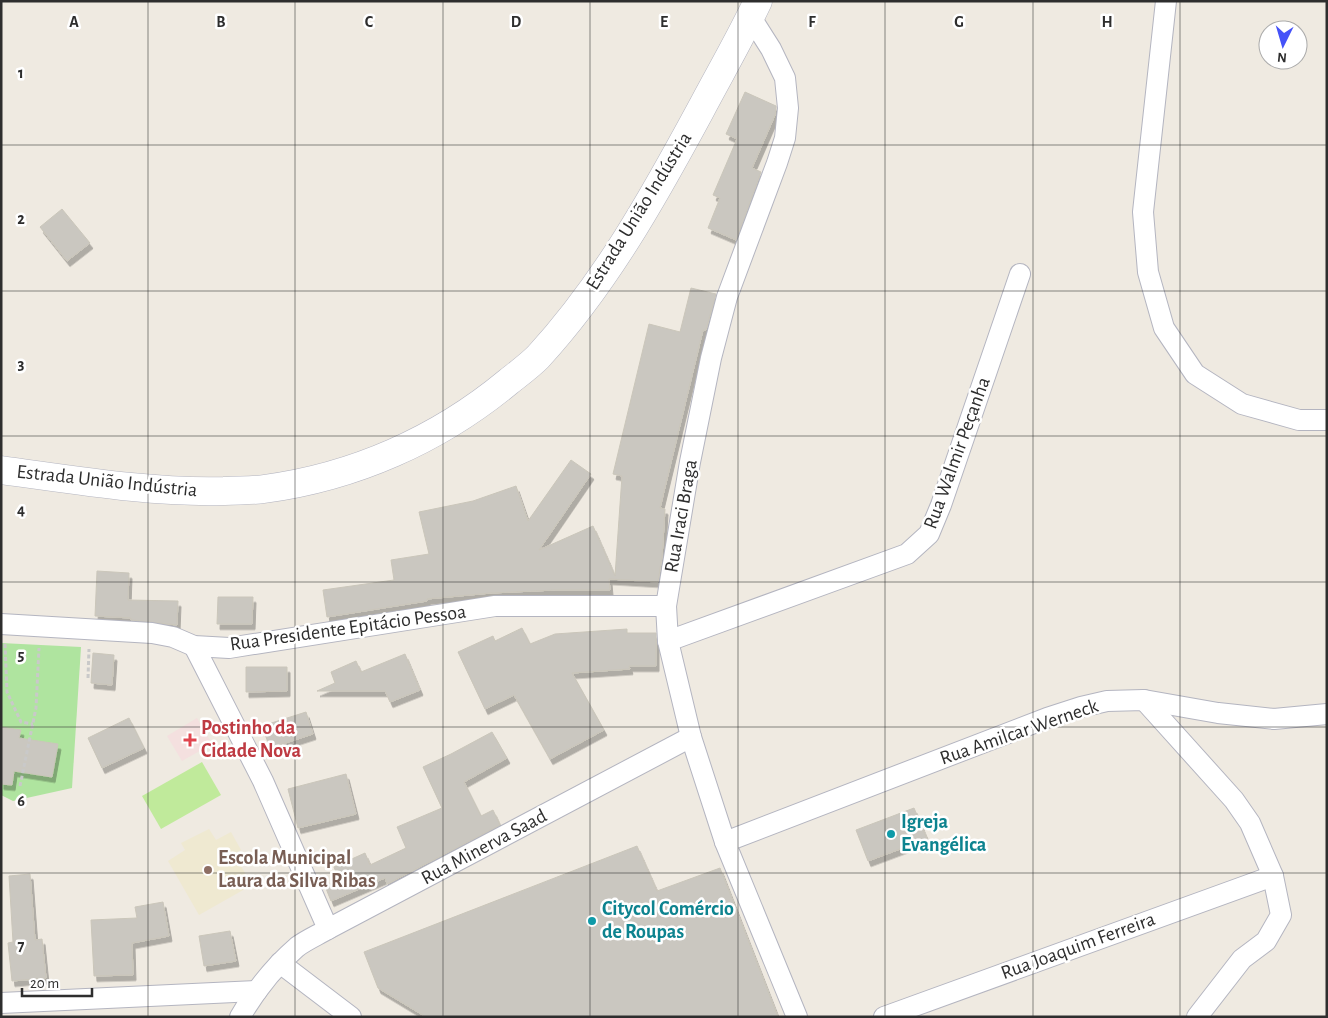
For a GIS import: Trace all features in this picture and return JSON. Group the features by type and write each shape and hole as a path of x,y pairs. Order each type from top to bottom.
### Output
{"main road":[{"name":"Estrada União Indústria","path":"1,470 152,489 202,491 263,490 324,477 381,459 436,433 486,400 537,358 579,307 627,240 667,172 754,9"}],"street":[{"path":"1166,1 1143,212 1148,272 1164,328 1195,374 1242,404 1299,420 1327,420"},
{"name":"Rua Iraci Braga","path":"754,9 785,78 788,108 785,138 778,163 727,297 711,358 690,462 666,606 668,641 691,737 725,842 797,1017"},
{"name":"Rua Walmir Peçanha","path":"668,641 907,554 929,534 941,505 1020,274"},
{"name":"Rua Presidente Epitácio Pessoa","path":"3,631 152,632 173,637 194,646 229,648 495,606 666,606"},
{"path":"194,646 263,781 328,929"},
{"path":"1144,700 1234,800 1250,823 1272,876 1281,915 1266,941 1242,959 1197,1017"},
{"name":"Rua Amilcar Werneck","path":"725,842 1046,718 1107,701 1144,700 1218,713 1274,719 1327,714"},
{"name":"Rua Minerva Saad","path":"240,1017 249,1001 280,963 299,946 691,737"},
{"name":"Rua Joaquim Ferreira","path":"884,1017 1272,876"},
{"path":"280,963 351,1017"},
{"path":"1,1003 257,991"}],"path":[{"path":"3,631 7,692 20,722 33,724"},
{"path":"20,786 36,708 40,641"},
{"path":"88,678 90,643"}],"shaded area":[{"name":"Postinho da Cidade Nova","path":"197,718 212,744 182,761 167,736"},
{"name":"Escola Municipal Laura da Silva Ribas","path":"209,829 216,840 231,832 241,850 234,854 252,885 199,915 168,861 185,850 181,843"}],"green space":[{"path":"1,643 81,647 72,788 13,801 1,795"},
{"path":"202,762 221,795 161,829 142,796"}],"building":[{"path":"745,92 776,106 776,108 775,115 752,168 761,172 736,240 708,228 720,198 713,195 737,139 726,134"},
{"path":"62,209 90,243 67,261 40,227"},
{"path":"691,288 716,294 706,330 703,330 660,508 665,509 662,557 658,582 609,579 610,590 491,593 427,599 427,601 327,617 323,590 394,580 391,560 429,554 419,512 473,501 516,486 528,521 571,460 591,474 539,550 593,526 615,576 622,476 613,474 649,324 680,332"},
{"path":"97,571 129,573 128,600 178,601 177,625 131,620 131,618 95,616"},
{"path":"218,597 253,597 252,624 217,624"},
{"path":"522,628 530,644 555,634 627,629 627,633 656,633 656,666 629,666 630,669 572,673 604,730 550,759 514,695 485,709 458,652 493,636 495,641"},
{"path":"93,653 114,655 112,685 91,683"},
{"path":"405,654 420,690 390,702 385,691 317,691 335,683 331,672 356,661 361,672"},
{"path":"246,667 287,667 287,691 246,692"},
{"path":"306,712 313,734 270,748 262,726"},
{"path":"129,718 144,748 102,768 88,738"},
{"path":"1,727 21,730 19,738 58,744 52,777 14,771 12,785 1,784"},
{"path":"492,732 507,758 464,782 481,816 493,810 500,825 387,884 385,878 331,901 325,886 339,880 334,867 365,853 370,865 406,848 397,827 442,808 423,767"},
{"path":"346,774 356,814 298,828 288,789"},
{"name":"Igreja Evangélica","path":"914,808 927,839 868,861 856,830"},
{"name":"Citycol Comércio de Roupas","path":"637,846 657,891 720,868 778,1017 426,1017 378,988 364,952"},
{"path":"30,874 35,940 42,939 46,978 12,981 8,943 13,942 9,876"},
{"path":"163,902 169,936 132,943 133,975 94,976 91,920 137,918 135,907"},
{"path":"230,931 236,961 204,966 199,936"}],"place":[{"name":"Postinho da Cidade Nova","path":"190,740"},
{"name":"Igreja Evangélica","path":"891,834"},
{"name":"Escola Municipal Laura da Silva Ribas","path":"208,870"},
{"name":"Citycol Comércio de Roupas","path":"592,921"}]}
